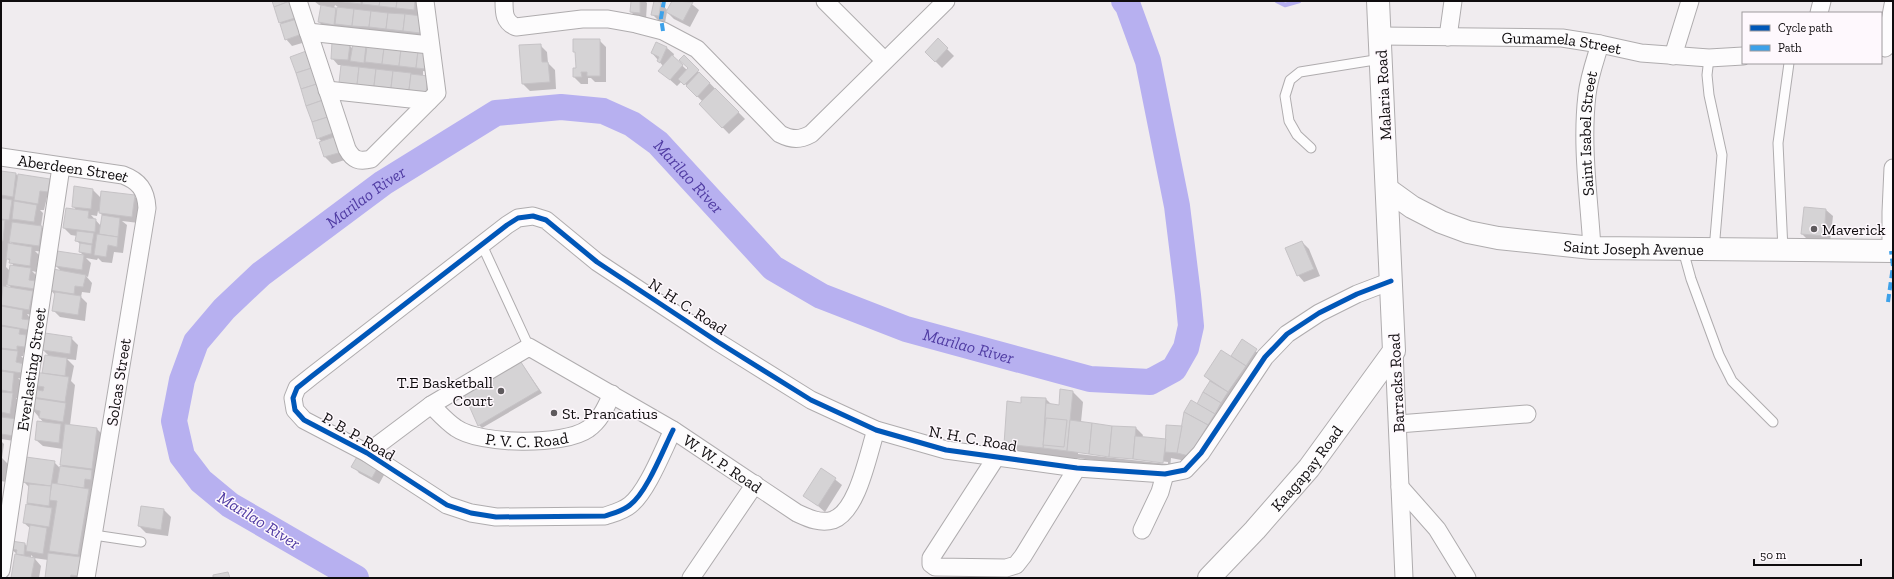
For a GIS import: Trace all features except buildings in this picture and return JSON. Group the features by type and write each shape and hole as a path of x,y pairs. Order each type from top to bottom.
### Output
{"main road":[{"name":"Malaria Road","path":"1378,1 1387,189"},
{"name":"Saint Joseph Avenue","path":"1387,189 1412,208 1468,232 1498,238 1592,248 1892,251"},
{"name":"Barracks Road","path":"1387,189 1394,351"},
{"name":"Kaagapay Road","path":"1209,578 1255,530 1309,468 1394,351"}],"street":[{"path":"298,1 350,156 356,160 363,161 371,159 437,94 425,1"},
{"path":"504,1 505,19 516,27 582,19 608,19 663,31 678,38 697,49 780,134 796,139 803,139 811,134 884,60 946,1"},
{"path":"825,1 884,60"},
{"path":"1448,37 1453,1"},
{"path":"1673,56 1690,1"},
{"path":"1819,12 1822,1"},
{"path":"1886,49 1893,6"},
{"path":"308,32 430,45"},
{"name":"Gumamela Street","path":"1380,36 1562,38 1641,53 1709,58 1742,56"},
{"name":"Saint Isabel Street","path":"1592,248 1586,181 1585,118 1588,88 1600,44"},
{"path":"328,90 429,101"},
{"name":"Aberdeen Street","path":"1,157 123,175 134,179 142,186"},
{"name":"Everlasting Street","path":"1,570 61,167"},
{"path":"1892,251 1891,212 1893,168"},
{"name":"Solcas Street","path":"86,578 147,208 146,197 142,186"},
{"name":"N. H. C. Road","path":"533,216 551,224 597,262 718,342 811,400 876,430 946,450 1077,468 1165,474 1185,470 1201,454 1265,357 1287,334 1319,313 1357,294 1391,281"},
{"name":"P. B. P. Road","path":"533,216 518,218 298,388 293,398 295,410 304,420 367,453 447,505 471,513 496,517 605,516 619,512 640,496 673,430"},
{"path":"367,453 431,406 529,347"},
{"name":"W. W. P. Road","path":"529,347 673,430 797,513 820,521 833,520 842,514 856,493 876,430"},
{"name":"Barracks Road","path":"1394,351 1404,578"},
{"name":"P. V. C. Road","path":"431,406 457,429 477,437 530,442 570,437 588,429 604,412 612,394"},
{"path":"1398,424 1527,414"},
{"path":"998,456 931,558 931,564 935,567 1006,568 1016,565 1077,468"},
{"path":"1142,530 1160,492 1165,474"},
{"path":"691,578 755,484"},
{"path":"1400,487 1437,529 1467,578"}],"lane":[{"path":"1311,148 1297,135 1289,121 1286,96 1290,80 1300,72 1381,58"},
{"path":"1709,58 1707,75 1709,95 1722,155 1714,250"},
{"path":"1783,251 1778,143 1789,64"},
{"path":"482,245 529,347"},
{"path":"1683,250 1691,279 1719,355 1732,380 1773,422"},
{"path":"94,535 141,542"}],"waterway":[{"name":"Marilao River","path":"356,578 230,505 201,481 182,456 174,421 182,380 196,342 224,309 261,274 383,183 496,113 561,107 603,111 632,124 658,143 773,268 821,296 906,329 1090,379 1150,382 1174,369 1186,348 1191,326 1177,206 1148,61 1128,6 1124,1"},
{"name":"Marilao River","path":"1128,6 1134,1"},
{"path":"1277,1 1285,5 1299,1"}],"marked path":[{"path":"663,31 661,18 664,1"},
{"path":"1888,302 1893,266 1891,251"}],"cycle path":[{"path":"673,430 642,491 630,505 621,510 605,516 496,517 471,513 447,505 367,453 304,420 295,410 293,398 297,388 507,225 518,218 533,216 546,220 597,262 718,342 811,400 876,430 946,450 1077,468 1165,474 1185,470 1201,453 1265,357 1287,334 1319,313 1357,294 1391,281"}],"place":[{"name":"Maverick","path":"1814,229"},
{"name":"T.E Basketball Court","path":"501,391"},
{"name":"St. Prancatius","path":"554,413"}]}
